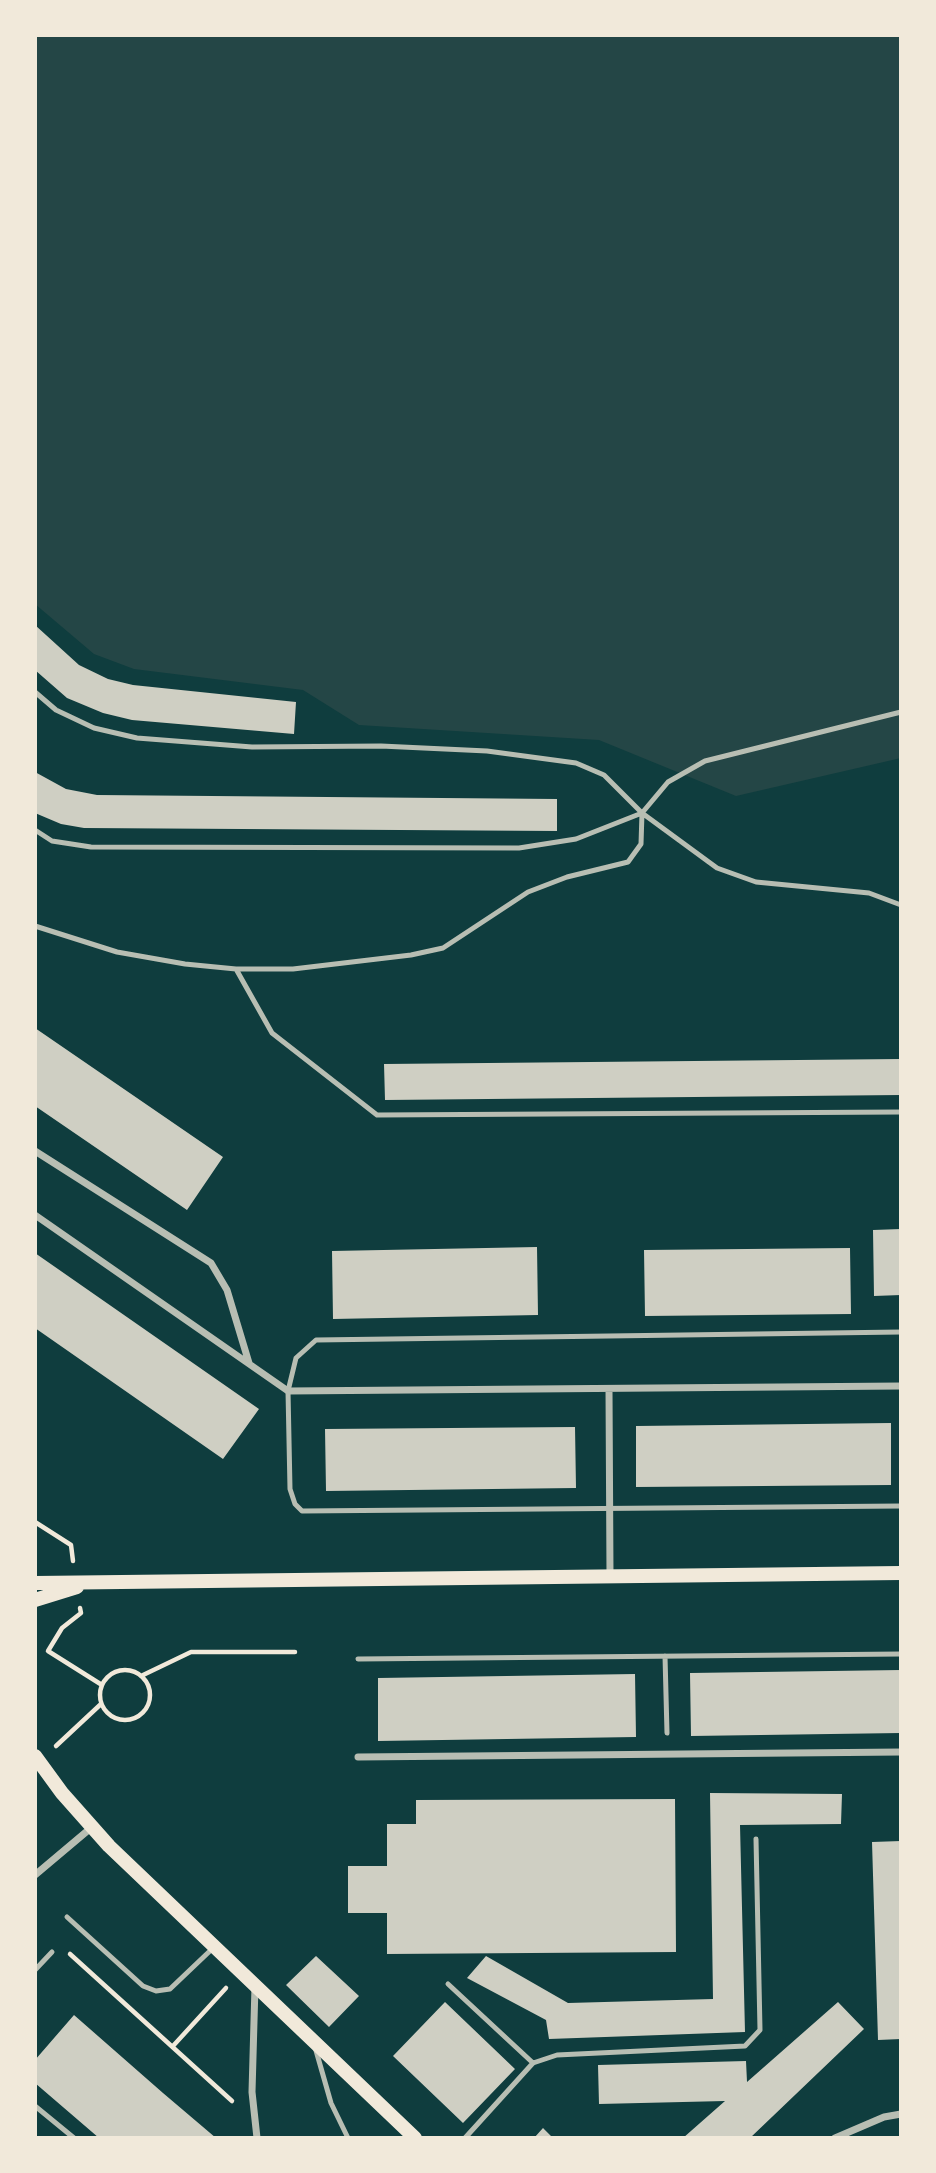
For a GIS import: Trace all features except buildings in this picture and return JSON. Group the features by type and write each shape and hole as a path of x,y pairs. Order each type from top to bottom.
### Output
{"main road":[{"path":"35,1583 901,1573"},
{"path":"35,1600 71,1588 113,1581"},
{"path":"36,1763 109,1846 415,2138"}],"street":[{"path":"35,1151 212,1263 227,1290 249,1363"},
{"path":"35,1215 288,1391 901,1387"},
{"path":"609,1388 610,1575"},
{"path":"358,1757 901,1752"},
{"path":"35,1875 92,1827"},
{"path":"255,1986 252,2092 257,2138"},
{"path":"835,2138 884,2117 901,2114"}],"lane":[{"path":"35,692 56,710 94,729 137,738 252,747 381,746 487,751 576,763 604,775 642,813 717,868 756,882 869,894 901,905"},
{"path":"35,830 52,841 91,847 519,848 576,839 642,813 668,782 705,761 901,712"},
{"path":"35,926 117,951 185,964 236,969 293,969 411,955 443,948 528,892 567,877 628,862 641,844 642,813"},
{"path":"236,969 272,1033 377,1115 901,1112"},
{"path":"901,1332 316,1340 296,1358 288,1391 290,1489 295,1504 302,1511 901,1506"},
{"path":"358,1659 901,1654"},
{"path":"665,1656 667,1732"},
{"path":"465,2138 533,2063 557,2055 745,2046 760,2030 756,1839"},
{"path":"67,1917 143,1986 156,1991 170,1989 215,1946"},
{"path":"35,1970 52,1952"},
{"path":"448,1984 533,2063"},
{"path":"313,2041 331,2103 348,2138"},
{"path":"35,2106 74,2138"}],"path":[{"path":"141,1676 191,1652 295,1652"},
{"path":"125,1670 141,1676 147,1681 150,1692 144,1712 136,1718 126,1720 115,1718 107,1712 100,1694 107,1677 125,1670"},
{"path":"36,1763 102,1704"},
{"path":"52,1952 64,1951 72,1955 256,2123"},
{"path":"173,2046 241,1972"}],"shaded area":[{"path":"35,35 901,35 901,758 736,796 599,740 359,725 303,690 134,669 94,654 35,604"}]}
